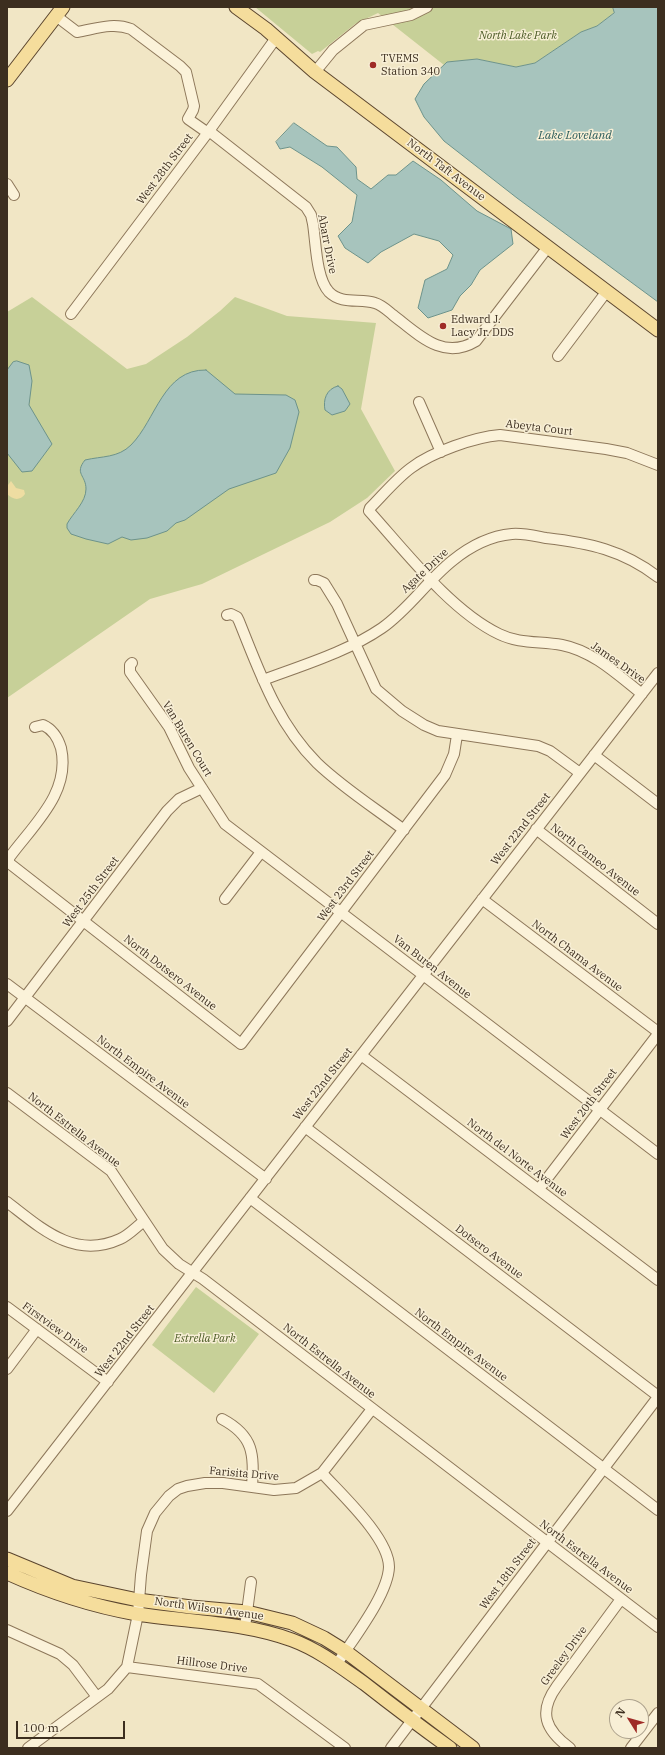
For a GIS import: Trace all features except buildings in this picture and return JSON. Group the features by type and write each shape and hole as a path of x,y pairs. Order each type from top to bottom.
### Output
{"main road":[{"name":"North Taft Avenue","path":"236,7 276,38 315,72 658,330"},
{"path":"7,80 59,11"},
{"name":"North Wilson Avenue","path":"7,1559 72,1586 138,1600 247,1612 292,1623 324,1638 345,1651 473,1748"},
{"name":"North Wilson Avenue","path":"7,1573 60,1595 91,1605 138,1614 245,1627 292,1640 316,1651 337,1664 450,1748"}],"street":[{"path":"315,72 333,50 364,25 411,15 427,7"},
{"name":"Abarr Drive","path":"59,11 78,32 121,25 131,29 180,66 186,72 194,106 188,119 208,132 306,207 311,215 313,224 321,279 330,292 341,299 376,303 435,345 454,348 465,346 476,341 548,247"},
{"name":"West 28th Street","path":"71,314 208,132 276,38"},
{"path":"7,184 14,196"},
{"path":"558,356 607,291"},
{"path":"419,402 441,452"},
{"name":"Abeyta Court","path":"369,512 370,508 412,468 441,452 469,442 500,435 606,449 627,453 658,465"},
{"name":"James Drive","path":"369,512 432,579 470,615 491,630 523,642 562,646 581,652 613,671 642,694"},
{"name":"Agate Drive","path":"263,680 324,657 370,636 396,617 432,579 453,560 486,540 513,534 574,541 596,546 631,558 658,577"},
{"path":"314,580 320,581 328,589 345,619 354,643 372,681 381,694 424,725 438,731 538,746 550,751 580,773"},
{"path":"227,615 231,614 239,621 263,680 279,714 298,741 335,779 404,830"},
{"name":"Van Buren Court","path":"132,663 129,669 130,672 169,727 189,768 202,788"},
{"name":"West 22nd Street","path":"7,1511 594,755 642,694 655,684 658,673"},
{"name":"North Dotsero Avenue","path":"35,727 43,725 51,729 60,745 62,762 61,778 59,786 50,804 8,860 10,864 241,1044"},
{"name":"West 23rd Street","path":"241,1044 445,775 454,754 457,735"},
{"path":"594,755 658,804"},
{"name":"Van Buren Avenue","path":"202,788 225,824 342,911 422,975 658,1154"},
{"name":"West 25th Street","path":"7,1021 173,804 186,795 202,788"},
{"name":"North Cameo Avenue","path":"536,830 658,924"},
{"path":"226,899 261,852"},
{"name":"North Chama Avenue","path":"482,899 658,1033"},
{"name":"North Empire Avenue","path":"7,984 266,1179"},
{"name":"West 20th Street","path":"539,1189 658,1033"},
{"name":"North del Norte Avenue","path":"361,1055 658,1280"},
{"name":"North Estrella Avenue","path":"7,1093 111,1171 144,1221 172,1258 192,1273 203,1279 658,1627"},
{"name":"Dotsero Avenue","path":"305,1127 658,1397"},
{"name":"North Empire Avenue","path":"250,1198 658,1510"},
{"path":"7,1202 45,1231 56,1238 71,1244 93,1246 106,1244 126,1236 144,1221"},
{"name":"Firstview Drive","path":"7,1307 108,1382"},
{"path":"7,1369 37,1329"},
{"name":"West 18th Street","path":"412,1720 658,1397"},
{"name":"Farisita Drive","path":"138,1614 138,1600 147,1531 155,1513 169,1496 178,1489 205,1483 274,1490 296,1488 322,1473 372,1409"},
{"path":"222,1419 239,1429 248,1444 253,1463 252,1487"},
{"path":"322,1473 374,1532 384,1550 389,1567 385,1582 373,1609 337,1664"},
{"path":"245,1627 251,1582"},
{"name":"Greeley Drive","path":"570,1748 553,1734 547,1724 546,1712 548,1700 556,1686 621,1599"},
{"path":"28,1748 115,1682 127,1667 138,1614"},
{"path":"7,1630 60,1654 73,1665 97,1697"},
{"name":"Hillrose Drive","path":"127,1667 258,1684 344,1748"},
{"path":"631,1748 658,1712"},
{"path":"391,1748 412,1720"}],"green space":[{"name":"North Lake Park","path":"255,7 613,7 614,13 597,26 581,32 535,63 516,67 477,59 447,62 444,65 378,13 355,24 320,52 318,51 312,54"},
{"path":"32,297 127,369 146,364 187,337 235,297 287,316 376,323 361,409 395,471 367,498 330,522 202,584 150,599 7,698 7,312"},
{"name":"Estrella Park","path":"196,1287 259,1334 214,1393 152,1345"}],"sand":[{"path":"11,481 16,488 24,490 25,494 21,498 12,498 7,494 8,485"}],"water":[{"name":"Lake Loveland","path":"613,7 658,7 658,302 517,198 444,141 424,117 415,99 424,84 447,62 477,59 516,67 535,63 581,32 597,26 614,13"},
{"path":"294,123 327,146 337,147 356,167 357,179 371,189 388,175 396,175 413,161 441,180 477,211 511,229 513,244 480,270 471,285 460,296 452,310 428,318 418,308 425,280 447,269 453,255 439,241 414,234 381,252 368,263 345,248 338,236 352,222 357,195 322,167 290,147 280,149 276,142"},
{"path":"17,361 29,365 32,381 29,405 52,444 32,471 22,472 7,453 7,370 13,362"},
{"path":"206,370 235,394 286,395 295,400 299,412 290,448 276,473 229,489 185,520 176,523 167,531 147,538 131,540 122,537 108,544 71,534 67,528 67,524 82,503 86,489 86,484 80,472 85,460 110,456 126,449 140,435 170,387 180,378 191,372"},
{"path":"338,386 342,389 350,404 345,411 332,415 325,410 324,402 328,392 334,387"}],"place":[{"name":"TVEMS Station 340","path":"373,65"},
{"name":"Edward J. Lacy Jr. DDS","path":"443,326"}]}
